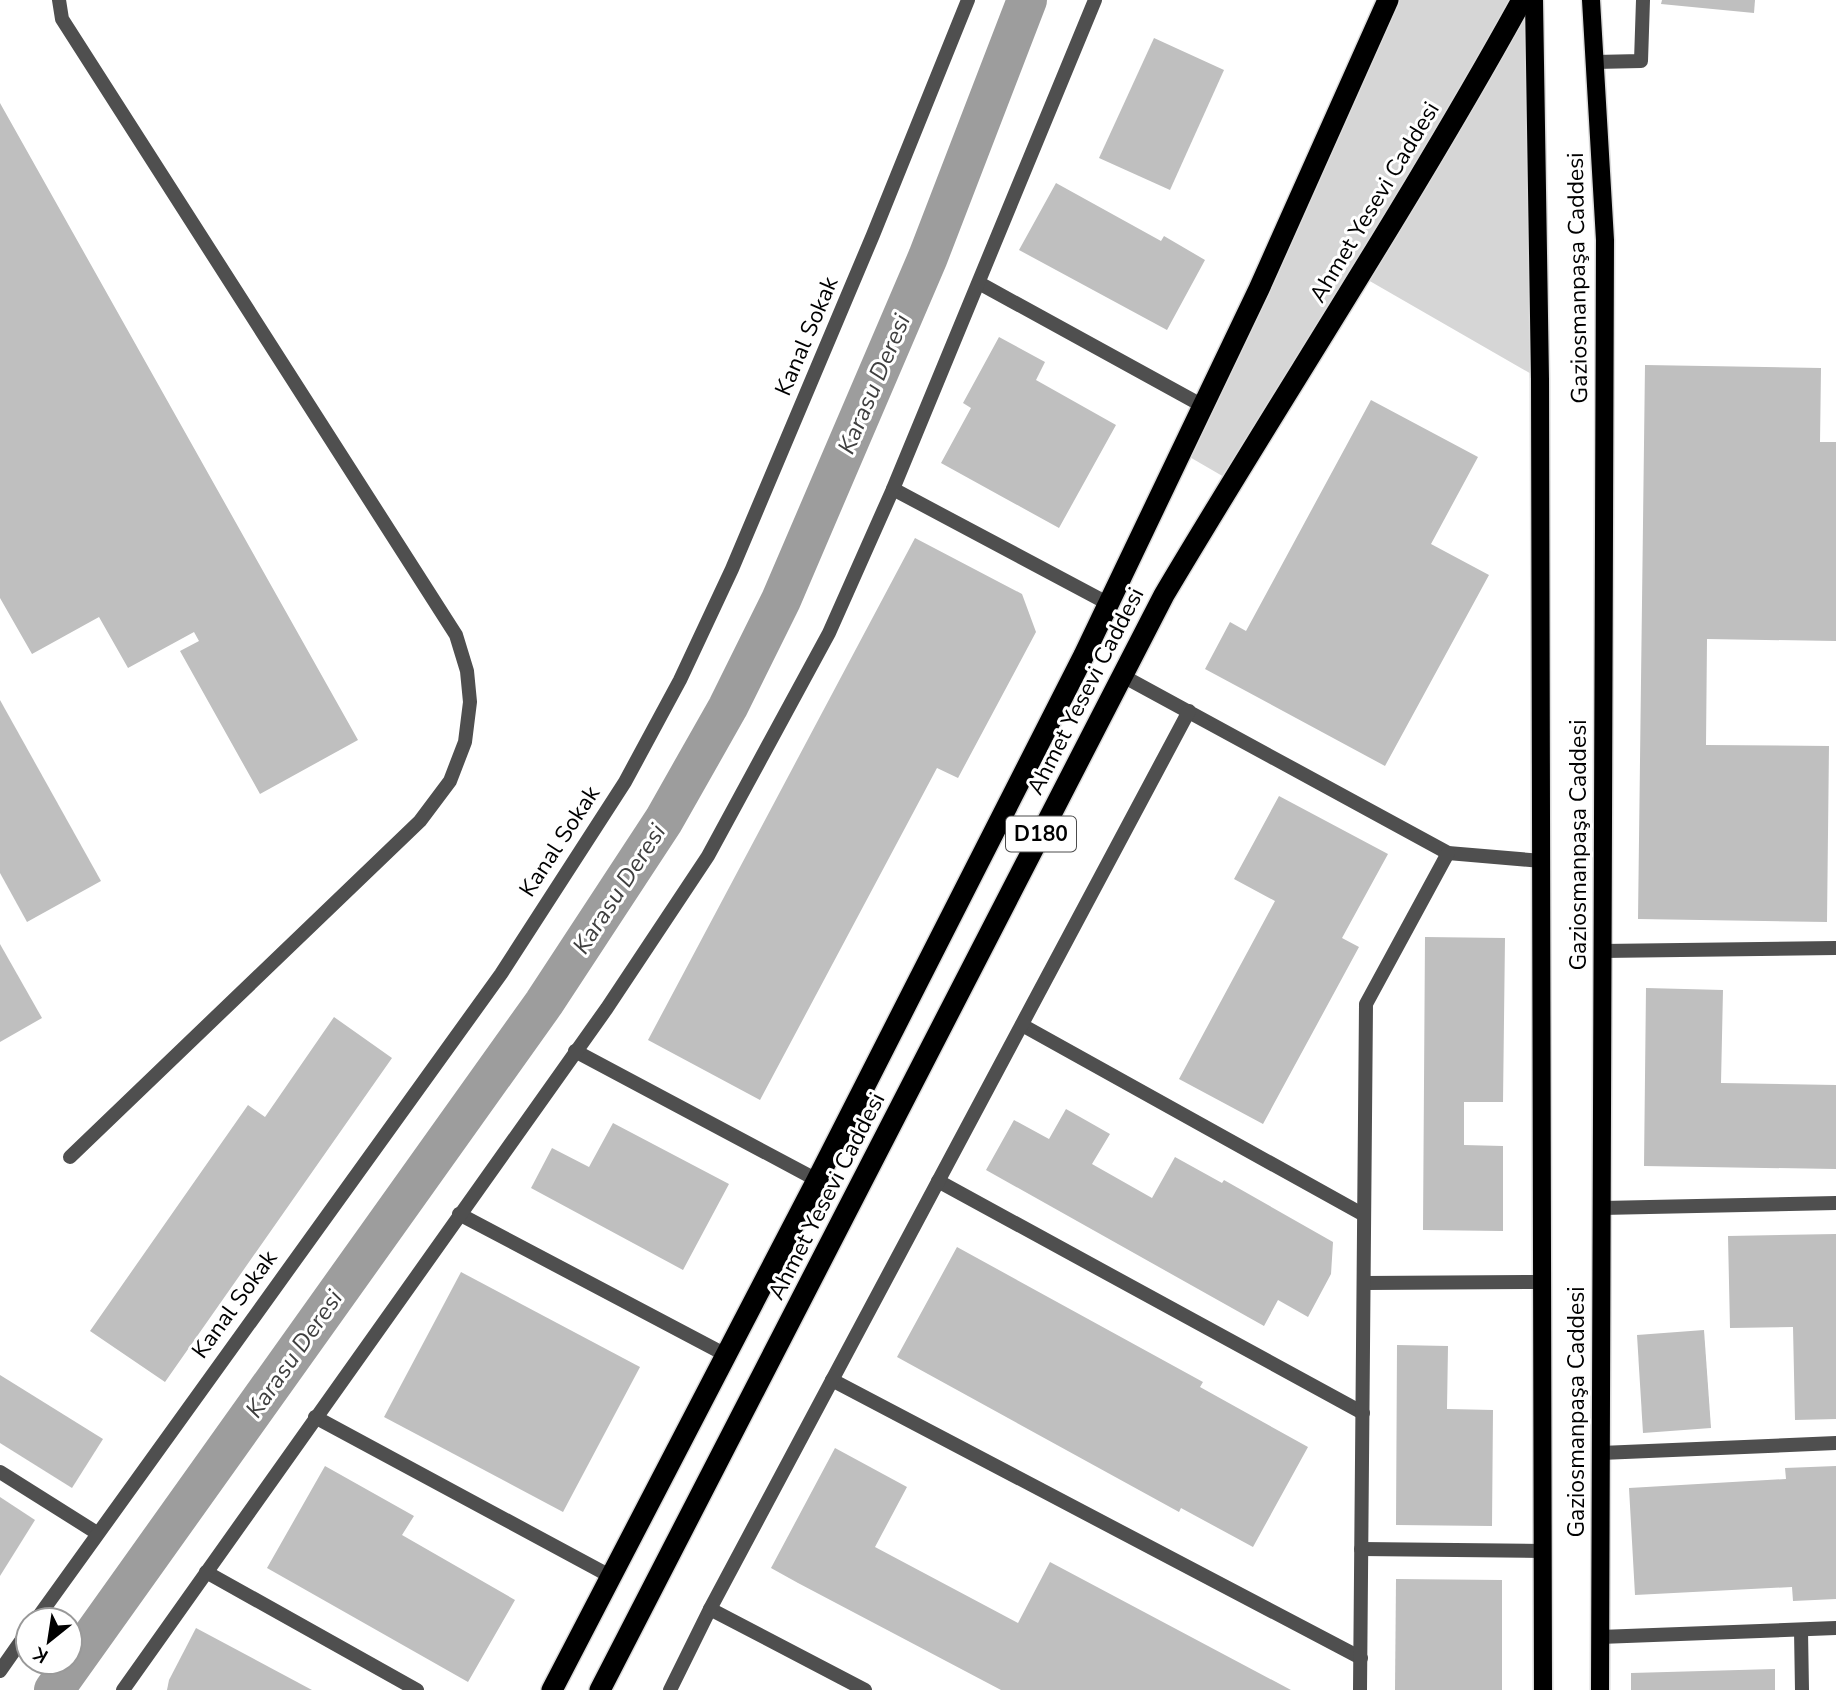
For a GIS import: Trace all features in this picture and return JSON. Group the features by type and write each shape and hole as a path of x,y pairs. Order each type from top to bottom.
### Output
{"highway":[{"name":"Ahmet Yesevi Caddesi","path":"552,1690 817,1180 1109,604 1259,289 1388,0"},
{"name":"Ahmet Yesevi Caddesi","path":"600,1690 1164,595 1231,481 1337,315 1483,72 1522,0"}],"main road":[{"name":"Gaziosmanpaşa Caddesi","path":"1534,0 1540,379 1543,1690"},
{"name":"Gaziosmanpaşa Caddesi","path":"1591,0 1605,240 1600,1690"}],"street":[{"path":"59,0 62,19 456,635 467,671 470,702 465,742 450,781 420,821 70,1157"},
{"name":"Kanal Sokak","path":"46,1606 501,974 625,782 680,680 732,569 873,235 968,0"},
{"path":"123,1690 575,1051 708,856 829,633 893,489 1095,0"},
{"path":"1595,62 1641,61 1643,0"},
{"path":"979,284 1203,406"},
{"path":"893,489 1109,604"},
{"path":"1121,676 1448,853 1542,861"},
{"path":"670,1690 710,1609 1189,711"},
{"path":"1360,1690 1366,1004 1448,853"},
{"path":"1602,951 1836,948"},
{"path":"1022,1025 1364,1215"},
{"path":"575,1051 817,1180"},
{"path":"938,1181 1363,1413"},
{"path":"1602,1208 1836,1203"},
{"path":"459,1214 726,1355"},
{"path":"1364,1283 1543,1282"},
{"path":"832,1380 1360,1658"},
{"path":"315,1417 610,1576"},
{"path":"1601,1453 1836,1443"},
{"path":"0,1472 97,1533"},
{"path":"1361,1549 1543,1551"},
{"path":"206,1572 417,1690"},
{"path":"710,1609 865,1690"},
{"path":"1600,1637 1836,1628"},
{"path":"1801,1630 1802,1690"},
{"path":"0,1671 14,1651"}],"shaded area":[{"path":"1388,0 1534,0 1540,379 1361,276 1231,481 1181,452"}],"building":[{"path":"1662,0 1755,0 1754,13 1661,4"},
{"path":"1154,38 1224,70 1170,190 1099,158"},
{"path":"0,103 358,740 260,794 180,651 199,641 194,632 128,668 99,617 32,654 0,598"},
{"path":"1056,183 1161,241 1164,236 1205,260 1167,330 1019,250"},
{"path":"999,337 1045,362 1036,380 1116,425 1059,528 941,463 971,408 963,403"},
{"path":"1645,365 1821,368 1820,442 1836,442 1836,641 1707,639 1706,745 1829,746 1827,922 1638,919"},
{"path":"1371,400 1478,457 1431,544 1489,575 1385,766 1205,669 1230,622 1246,631"},
{"path":"915,538 1022,594 1036,632 958,778 937,768 760,1100 648,1040"},
{"path":"0,700 101,881 27,922 0,873"},
{"path":"1279,796 1388,854 1342,938 1359,947 1263,1124 1179,1079 1275,901 1234,879"},
{"path":"1425,937 1505,938 1503,1102 1464,1102 1464,1145 1503,1146 1503,1231 1423,1230"},
{"path":"0,944 42,1018 0,1042"},
{"path":"1646,988 1723,990 1721,1083 1836,1085 1836,1169 1644,1166"},
{"path":"334,1017 392,1058 165,1382 90,1331 248,1105 265,1117"},
{"path":"1066,1109 1110,1134 1092,1164 1152,1198 1175,1157 1222,1183 1224,1180 1333,1242 1331,1274 1308,1317 1278,1300 1264,1326 986,1170 1014,1120 1049,1139"},
{"path":"613,1123 729,1184 683,1270 531,1188 552,1148 589,1167"},
{"path":"1836,1234 1836,1419 1795,1420 1793,1327 1730,1328 1728,1236"},
{"path":"957,1247 1203,1382 1200,1387 1308,1447 1253,1547 1181,1508 1179,1512 897,1357"},
{"path":"461,1272 640,1367 563,1512 384,1417"},
{"path":"1704,1330 1711,1428 1643,1433 1637,1335"},
{"path":"1397,1345 1448,1346 1447,1409 1493,1410 1492,1526 1396,1525"},
{"path":"0,1375 103,1439 72,1488 0,1443"},
{"path":"835,1448 907,1487 875,1547 1018,1623 1050,1562 1291,1690 1001,1690 798,1583 771,1568"},
{"path":"325,1466 414,1516 402,1535 515,1600 468,1682 267,1568"},
{"path":"1836,1466 1836,1599 1793,1601 1792,1587 1635,1595 1629,1488 1786,1479 1785,1468"},
{"path":"0,1497 35,1520 0,1576"},
{"path":"1396,1579 1502,1580 1502,1690 1395,1690"},
{"path":"196,1628 312,1690 167,1690 169,1680"},
{"path":"1775,1669 1775,1690 1631,1690 1631,1673"}],"waterway":[{"name":"Karasu Deresi","path":"54,1690 544,1003 664,820 728,707 781,600 928,257 1027,0"}]}
